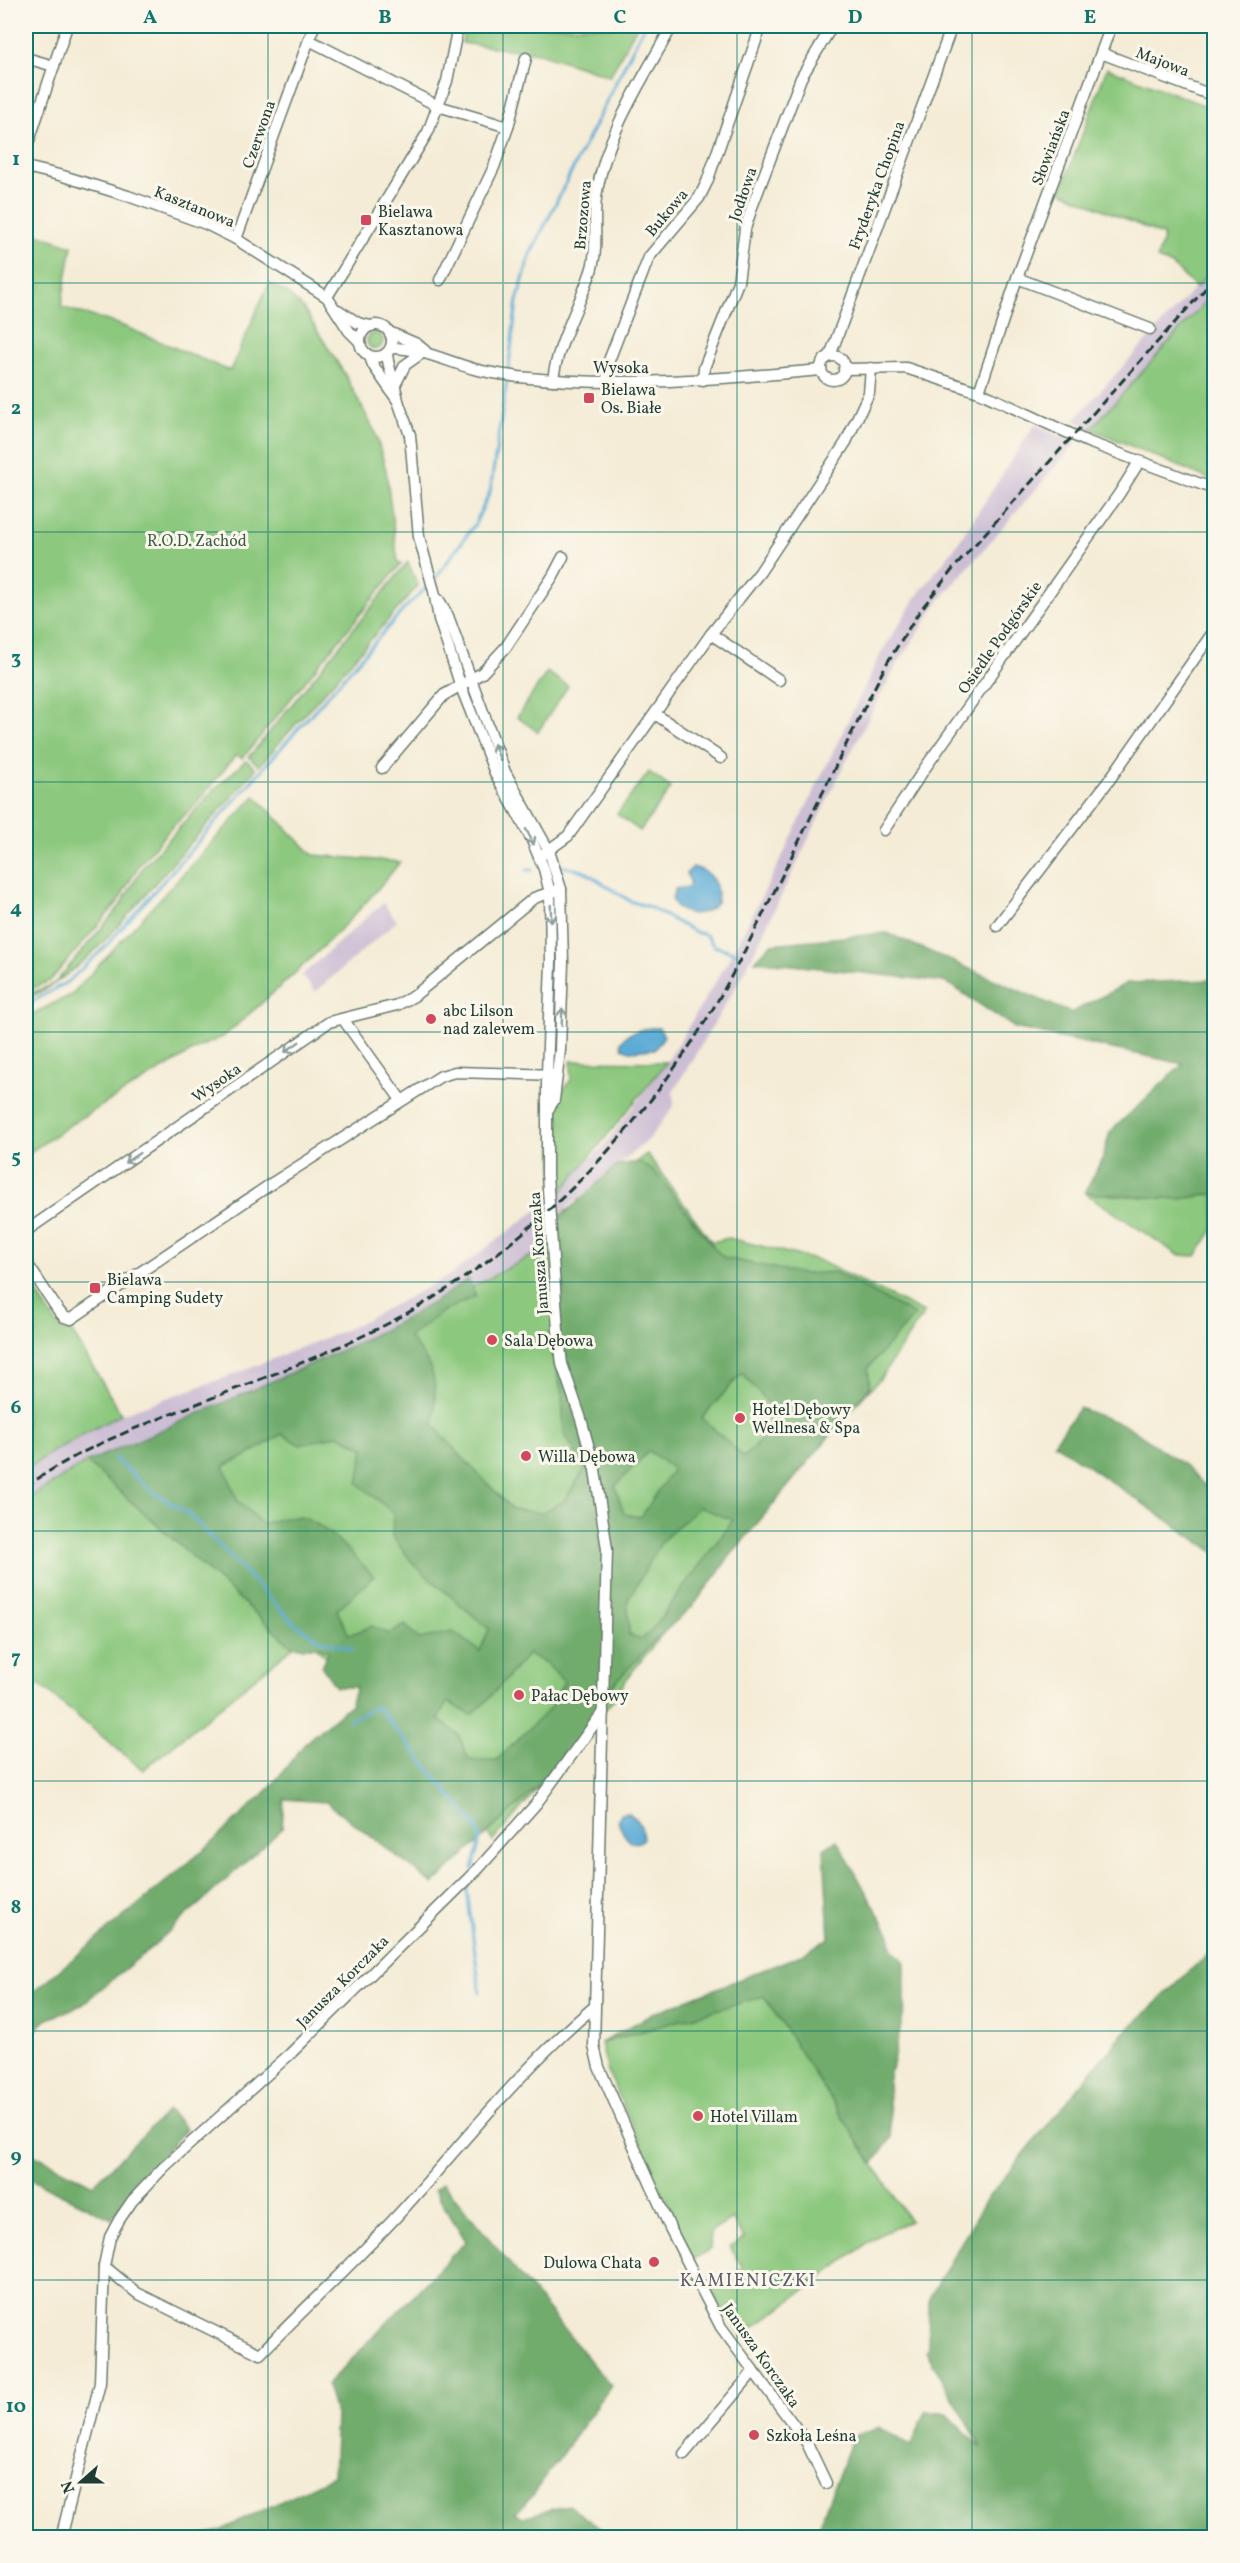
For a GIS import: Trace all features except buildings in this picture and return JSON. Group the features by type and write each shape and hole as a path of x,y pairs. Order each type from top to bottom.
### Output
{"street":[{"path":"26,150 67,26"},
{"name":"Czerwona","path":"236,239 314,26"},
{"path":"327,297 428,132 447,81 458,26"},
{"name":"Brzozowa","path":"553,380 554,368 582,301 593,262 597,191 608,152 622,119 672,26"},
{"name":"Bukowa","path":"607,383 608,363 644,269 655,250 699,198 707,182 762,26"},
{"name":"Jodłowa","path":"703,380 704,368 738,282 745,229 752,207 801,78 832,26"},
{"name":"Fryderyka Chopina","path":"830,356 952,26"},
{"name":"Słowiańska","path":"979,392 1017,278 1111,26"},
{"path":"309,40 438,106 508,127"},
{"name":"Majowa","path":"1101,53 1215,96"},
{"path":"26,58 54,66"},
{"path":"440,280 494,167 508,127 526,58"},
{"name":"Kasztanowa","path":"26,167 128,196 206,224 236,239 327,297 349,331 359,341"},
{"path":"1017,278 1150,329"},
{"name":"Kasztanowa","path":"335,308 358,322 371,326"},
{"path":"389,351 378,358 370,357 362,351 359,341 363,331 371,326 383,327 389,332 389,351 389,368 396,383 398,401 410,435 419,537 439,619 461,687 495,773 531,838 544,854"},
{"name":"Wysoka","path":"389,332 417,344 425,351"},
{"name":"Wysoka","path":"389,351 425,351 477,370 553,380 607,383 703,380 821,370"},
{"path":"396,383 405,365 425,351"},
{"path":"830,356 841,359 844,369 841,376 833,379 826,377 821,370 822,363 830,356"},
{"path":"370,357 398,401"},
{"path":"544,854 568,836 711,634 760,572 846,442 869,393 871,368"},
{"path":"844,369 906,368 979,392 1088,442 1215,489"},
{"name":"Osiedle Podgórskie","path":"884,830 1139,462"},
{"path":"382,768 444,695 482,673 506,647 563,557"},
{"path":"26,1262 58,1310 64,1317 71,1319 401,1100 441,1076 455,1072 551,1074 551,962 555,891 544,854 505,772 448,616 434,591"},
{"path":"997,926 1110,779 1215,631"},
{"path":"711,634 779,680"},
{"path":"655,714 721,758"},
{"name":"Wysoka","path":"26,1231 329,1022 396,1005 414,996 534,898 555,891"},
{"path":"343,1019 401,1100"},
{"name":"Janusza Korczaka","path":"551,1074 554,1100 548,1109 547,1175 562,1364 595,1470 606,1549 594,2046 607,2085 682,2254 721,2327 807,2443 826,2483"},
{"name":"Janusza Korczaka","path":"61,2538 69,2497 100,2383 104,2266 110,2237 119,2220 132,2201 164,2166 290,2054 467,1877 479,1868 536,1804 603,1712"},
{"path":"580,1743 602,1738"},
{"path":"104,2266 137,2293 260,2354 396,2217 450,2154 564,2032 594,2007"},
{"path":"684,2454 753,2372"}],"shaded area":[{"path":"1214,267 1214,292 1091,429 1074,420"},
{"path":"1035,424 1076,443 937,603 896,666 841,771 744,973 673,1092 674,1106 649,1139 544,1227 539,1253 484,1279 444,1304 259,1391 87,1462 26,1500 26,1470 53,1450 121,1414 238,1373 352,1327 447,1277 541,1207 604,1146 667,1062 728,961 780,861 880,655 916,597 956,546"},
{"path":"383,903 397,921 315,992 302,975"}],"green space":[{"path":"464,26 637,26 610,76 539,53 462,43"},
{"path":"1107,68 1214,109 1214,267 1196,288 1172,265 1157,259 1164,236 1061,191"},
{"name":"R.O.D. Zachód","path":"26,230 72,246 61,307 118,324 230,371 269,283 288,294 303,308 344,373 375,432 386,470 398,563 401,564 245,755 242,758 236,755 199,801 170,829 139,865 117,903 50,981 26,991"},
{"path":"1214,292 1214,481 1091,429"},
{"path":"372,333 378,333 383,341 381,347 372,349 367,344 367,338"},
{"path":"408,562 418,586 259,766 249,757"},
{"path":"547,672 568,686 538,732 517,717"},
{"path":"246,760 256,769 118,927 84,960 55,982 120,906 143,867 215,789"},
{"path":"649,772 671,788 640,831 617,814"},
{"path":"255,796 313,855 400,862 338,932 223,1037 201,1046 71,1124 26,1155 26,1017 71,995"},
{"path":"555,907 560,908 554,1052 553,1051"},
{"path":"887,933 1071,1013 1127,983 1214,980 1214,1194 1180,1199 1085,1193 1103,1157 1110,1132 1183,1064 1015,1028 946,982 755,961 771,944"},
{"path":"51,985 47,988 26,999 26,995"},
{"path":"571,1061 667,1062 557,1197 553,1136 558,1103 563,1090 571,1080"},
{"path":"647,1154 712,1242 729,1238 820,1261 924,1313 880,1379 788,1477 628,1677 614,1699 493,1841 384,1707 99,1457 352,1350 538,1253 543,1227"},
{"path":"640,1162 656,1173 725,1258 802,1274 835,1272 915,1315 868,1368 870,1387 727,1560 694,1605 655,1640 614,1684 563,1763 433,1884 326,1802 284,1799 282,1829 153,1946 81,2005 46,2020 26,2040 26,1998 206,1848 269,1789 307,1741 350,1705 356,1687 336,1687 322,1667 329,1650 317,1647 293,1647 87,1462 367,1338 409,1317 468,1279 476,1296 444,1311 409,1337 426,1360 434,1378 434,1425 512,1509 540,1513 563,1502 585,1469 564,1433 562,1395 553,1353 556,1222 617,1165","holes":["742,1373 772,1408 766,1435 744,1457 702,1418","282,1434 300,1445 338,1435 364,1448 358,1483 393,1513 392,1536 415,1566 489,1629 480,1651 453,1632 419,1639 405,1625 389,1634 372,1626 349,1635 337,1610 374,1576 329,1533 310,1520 291,1517 262,1524 238,1501 224,1466 248,1455","649,1451 673,1469 641,1517 624,1514 615,1486","699,1507 733,1520 651,1631 642,1639 629,1635 628,1600 662,1541","528,1654 546,1663 564,1682 550,1708 497,1760 469,1760 458,1734 438,1719 448,1702 471,1715 484,1704"]},
{"path":"1085,1193 1180,1199 1214,1194 1214,1229 1196,1256 1178,1255"},
{"path":"26,1276 62,1332 71,1330 121,1414 53,1451 26,1470"},
{"path":"1079,1408 1127,1426 1187,1467 1214,1495 1214,1552 1054,1443"},
{"path":"87,1462 293,1647 143,1770 26,1674 26,1500"},
{"path":"837,1840 890,1935 893,1950 905,1962 905,2008 888,2082 891,2138 873,2164 764,1996 601,2043 654,2013 801,1955 829,1938 824,1849"},
{"path":"1214,1948 1214,2537 814,2537 854,2435 879,2427 911,2446 926,2411 947,2414 982,2448 926,2351 928,2349 929,2299 985,2201 1121,2036"},
{"path":"764,1996 910,2221 879,2235 742,2336 710,2291 743,2268 730,2247 744,2238 732,2219 711,2232 710,2249 693,2260 608,2072 601,2043"},
{"path":"168,2110 186,2129 131,2191 112,2219 26,2177 26,2150 93,2185"},
{"path":"443,2183 611,2386 525,2505 514,2513 523,2517 568,2505 612,2537 195,2537 220,2531 333,2476 336,2417 327,2385 466,2241 434,2190"}],"water":[{"path":"693,867 709,875 718,896 717,903 712,908 693,914 681,910 672,899 675,889 689,887 690,881 686,874"},
{"path":"659,1028 664,1036 655,1049 630,1051 622,1048 621,1042 633,1032"},
{"path":"628,1813 641,1826 643,1839 638,1842 630,1841 619,1824 618,1819 621,1814"}],"waterway":[{"path":"508,372 517,301 530,255 644,26"},
{"path":"435,579 475,524 490,492 507,379"},
{"path":"26,1005 69,981 105,947 405,608 430,584"},
{"path":"561,866 584,871 630,901 649,907 695,932 706,935 714,946 737,953"},
{"path":"527,870 532,870"},
{"path":"114,1458 153,1492 190,1515 294,1623 320,1640 353,1649"},
{"path":"349,1720 377,1707 477,1827 480,1838 473,1869"},
{"path":"469,1884 467,1890 480,1992"}],"railway":[{"path":"26,1487 61,1464 117,1436 310,1359 389,1323 436,1296 481,1265 525,1231 565,1195 640,1114 673,1070 714,1008 887,663 919,612 953,569 1214,279"}],"place":[{"name":"Bielawa Kasztanowa","path":"366,220"},
{"name":"Bielawa Os. Białe","path":"589,398"},
{"name":"abc Lilson nad zalewem","path":"431,1019"},
{"name":"Bielawa Camping Sudety","path":"95,1288"},
{"name":"Sala Dębowa","path":"492,1340"},
{"name":"Hotel Dębowy Wellnesa & Spa","path":"740,1418"},
{"name":"Willa Dębowa","path":"526,1456"},
{"name":"Pałac Dębowy","path":"519,1695"},
{"name":"Hotel Villam","path":"698,2116"},
{"name":"Dulowa Chata","path":"654,2262"},
{"name":"Szkoła Leśna","path":"754,2435"}],"district":[{"name":"KAMIENICZKI","path":"748,2280"}]}
